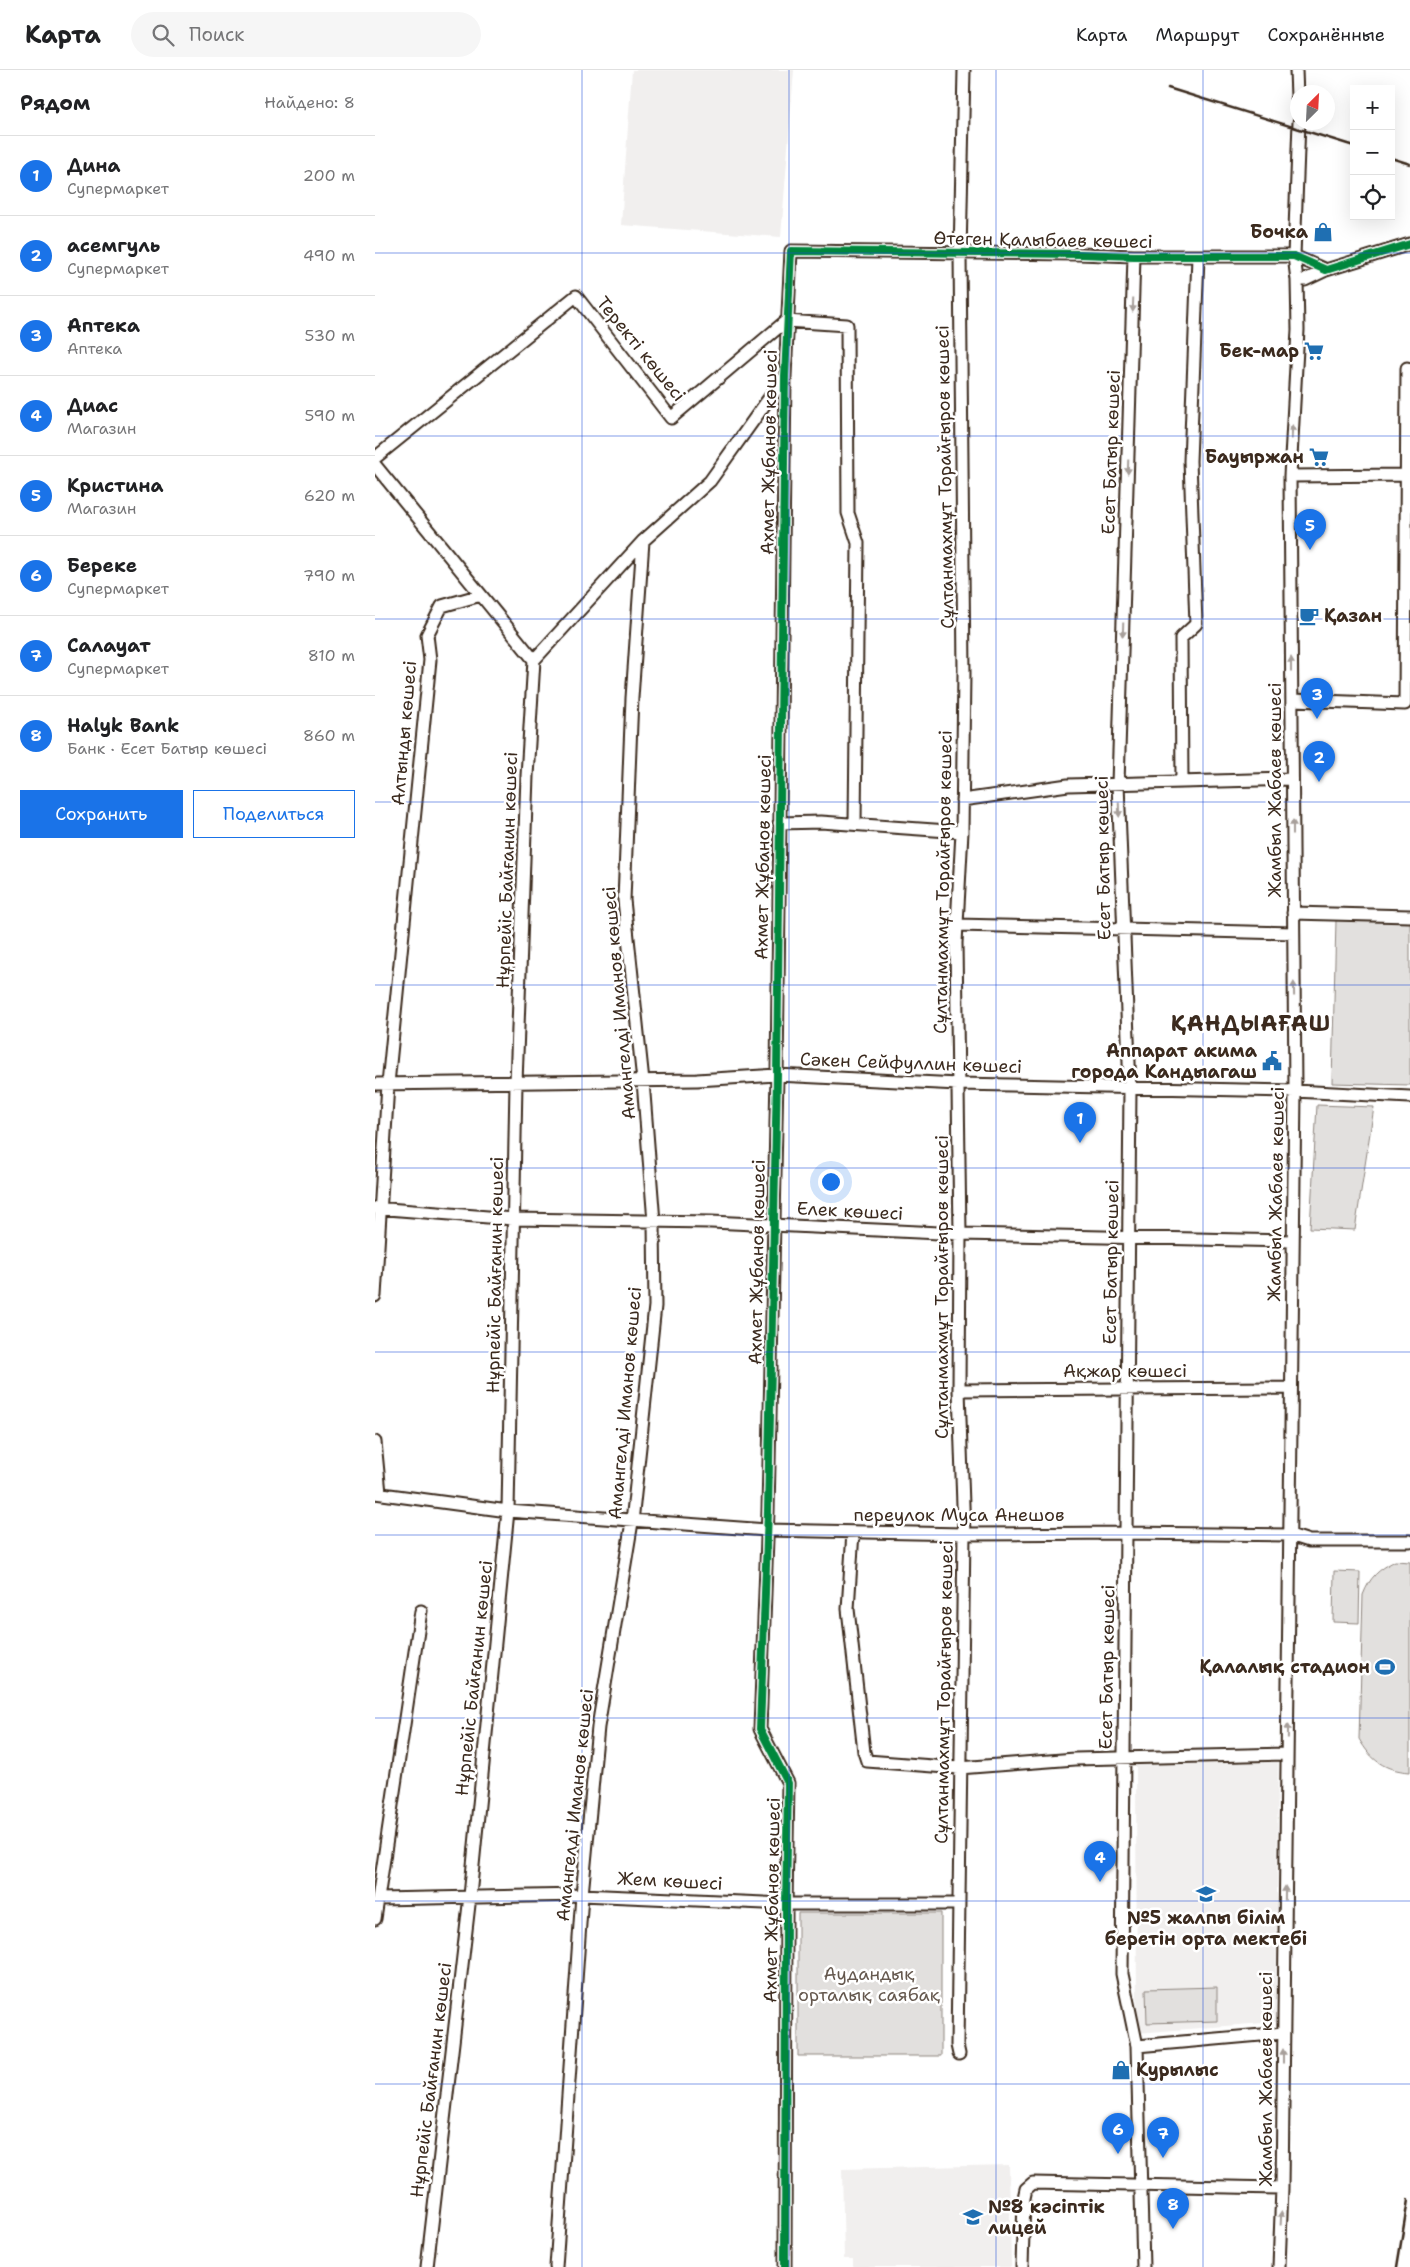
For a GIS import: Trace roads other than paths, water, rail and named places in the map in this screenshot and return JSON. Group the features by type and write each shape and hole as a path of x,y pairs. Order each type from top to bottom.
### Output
{"street":[{"name":"Сұлтанмахмұт Торайғыров көшесі","path":"959,2054 957,2045 959,1768 964,1534 959,1390 961,1234 956,925 962,832 964,673 960,254 964,70"},
{"path":"1296,70 1297,85"},
{"name":"Жамбыл Жабаев көшесі","path":"1279,2267 1282,2188 1295,1090 1290,476 1298,330 1297,280 1294,256 1299,130"},
{"path":"1297,280 1305,280 1326,270 1410,244"},
{"name":"Өтеген Қалыбаев көшесі","path":"791,251 1198,257 1294,256"},
{"name":"Ахмет Жұбанов көшесі","path":"785,2267 786,1904 789,1783 760,1729 767,1530 777,1075 786,322 791,251"},
{"name":"Есет Батыр көшесі","path":"1134,256 1118,784 1122,930 1130,1088 1122,1974 1137,2046 1143,2267"},
{"path":"1294,256 1326,270"},
{"path":"1182,782 1181,638 1196,624 1190,461 1198,257"},
{"name":"Теректі көшесі","path":"375,458 576,296 671,418 786,322"},
{"path":"786,322 847,325 848,513 858,543 855,824"},
{"path":"1292,700 1405,704 1407,368"},
{"path":"375,465 535,660 643,540 709,481 785,376"},
{"path":"1290,476 1405,475"},
{"name":"Амангелді Иманов көшесі","path":"556,2267 582,1895 598,1727 632,1522 655,1306 655,1222 625,900 632,698 643,540"},
{"name":"Алтынды көшесі","path":"375,1296 378,1209 388,1084 430,660 427,635 442,606 481,595"},
{"name":"Нұрпейіс Байғанин көшесі","path":"427,2267 469,1896 508,1511 517,1083 527,776 535,660"},
{"path":"962,800 1068,785 1292,779"},
{"path":"779,823 821,822 962,832"},
{"path":"1293,913 1410,916"},
{"path":"956,925 1293,933"},
{"name":"Сәкен Сейфуллин көшесі","path":"375,1084 643,1081 777,1075 958,1084 1295,1090 1410,1097"},
{"name":"Елек көшесі","path":"378,1209 513,1219 773,1224 961,1234 1128,1239 1293,1241"},
{"name":"Ақжар көшесі","path":"959,1390 1291,1388"},
{"path":"375,1442 378,1493"},
{"name":"переулок Муса Анешов","path":"378,1493 508,1511 632,1522 767,1530 964,1534 1290,1535 1309,1541 1410,1541"},
{"path":"853,1532 848,1608 864,1752 867,1761 959,1768 1075,1759 1287,1754"},
{"path":"375,1919 421,1611"},
{"name":"Жем көшесі","path":"379,1899 582,1895 786,1904 959,1904"},
{"path":"1137,2046 1283,2032"},
{"path":"1021,2267 1024,2198 1026,2189 1033,2183 1282,2188"}],"railway":[{"path":"1168,88 1350,145"},
{"path":"1395,159 1410,164"},
{"path":"1397,2267 1408,2200"}],"place":[{"name":"Бочка","path":"1323,232"},
{"name":"Бек-мар","path":"1314,351"},
{"name":"Бауыржан","path":"1319,457"},
{"name":"Кристина","path":"1310,550"},
{"name":"Қазан","path":"1309,616"},
{"name":"Аптека","path":"1317,719"},
{"name":"асемгуль","path":"1319,782"},
{"name":"Аппарат акима города Кандыагаш","path":"1272,1061"},
{"name":"Дина","path":"1080,1143"},
{"name":"Қалалық стадион","path":"1385,1667"},
{"name":"Диас","path":"1100,1882"},
{"name":"№5 жалпы білім беретін орта мектебі","path":"1206,1894"},
{"name":"Курылыс","path":"1121,2070"},
{"name":"Береке","path":"1118,2154"},
{"name":"Салауат","path":"1163,2158"},
{"name":"№8 кәсіптік лицей","path":"973,2217"},
{"name":"Halyk Bank","path":"1173,2229"}],"district":[{"name":"ҚАНДЫАҒАШ","path":"1251,1023"}],"park label":[{"name":"Аудандық орталық саябақ","path":"869,1984"}]}
